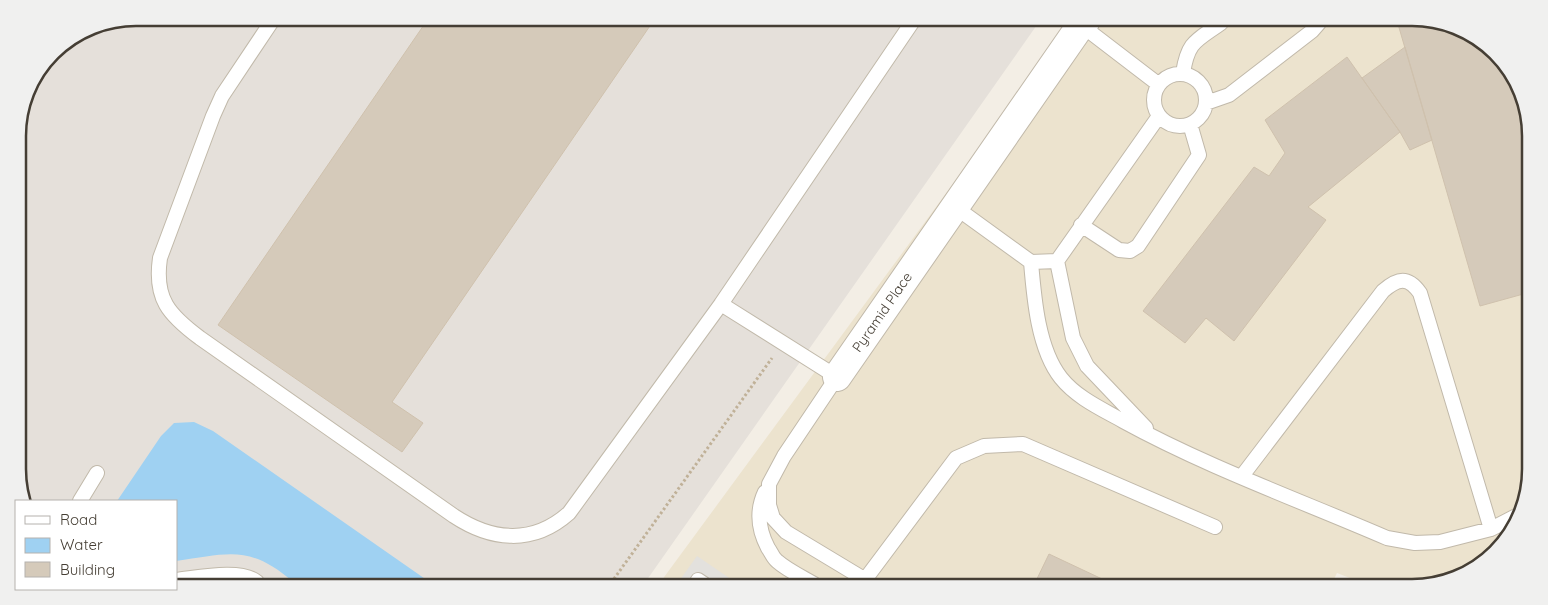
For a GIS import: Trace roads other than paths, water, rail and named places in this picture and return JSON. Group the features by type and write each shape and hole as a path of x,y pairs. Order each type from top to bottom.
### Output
{"street":[{"name":"Pyramid Place","path":"837,378 1080,26"}],"lane":[{"path":"269,26 234,77 213,116 160,258 159,283 166,306 177,320 200,338 468,526 491,534 516,536 550,527 569,513 721,304 910,26"},
{"path":"1086,26 1158,84"},
{"path":"1183,73 1186,55 1193,43 1217,26"},
{"path":"1206,103 1229,95 1316,26"},
{"path":"1183,73 1196,78 1204,89 1206,103 1201,116 1190,124 1176,126 1164,121 1159,116 1155,110 1153,97 1158,84 1169,75 1183,73"},
{"path":"1159,116 1056,261 1073,338 1087,366 1145,427 1166,444"},
{"path":"1081,225 1119,250 1130,251 1138,246 1199,155 1190,124"},
{"path":"955,207 1031,262 1056,261"},
{"path":"1031,262 1033,289 1042,335 1048,354 1060,378 1085,400 1166,444 1387,538 1415,543 1440,542 1491,529 1508,520"},
{"path":"1242,476 1383,291 1392,283 1405,280 1414,284 1420,294 1491,529"},
{"path":"721,304 837,378"},
{"name":"Pyramid Place","path":"837,378 784,456 769,484 768,505 774,518 786,532 857,579"},
{"path":"864,579 956,458 984,446 1023,444 1215,527"},
{"path":"81,500 97,474"},
{"path":"769,484 760,504 759,520 763,538 776,561 806,579"},
{"path":"201,579 234,575 245,576 251,579"}],"water":[{"path":"194,422 213,431 425,579 289,579 264,562 238,555 210,556 178,561 178,500 118,500 161,436 174,423"}]}
